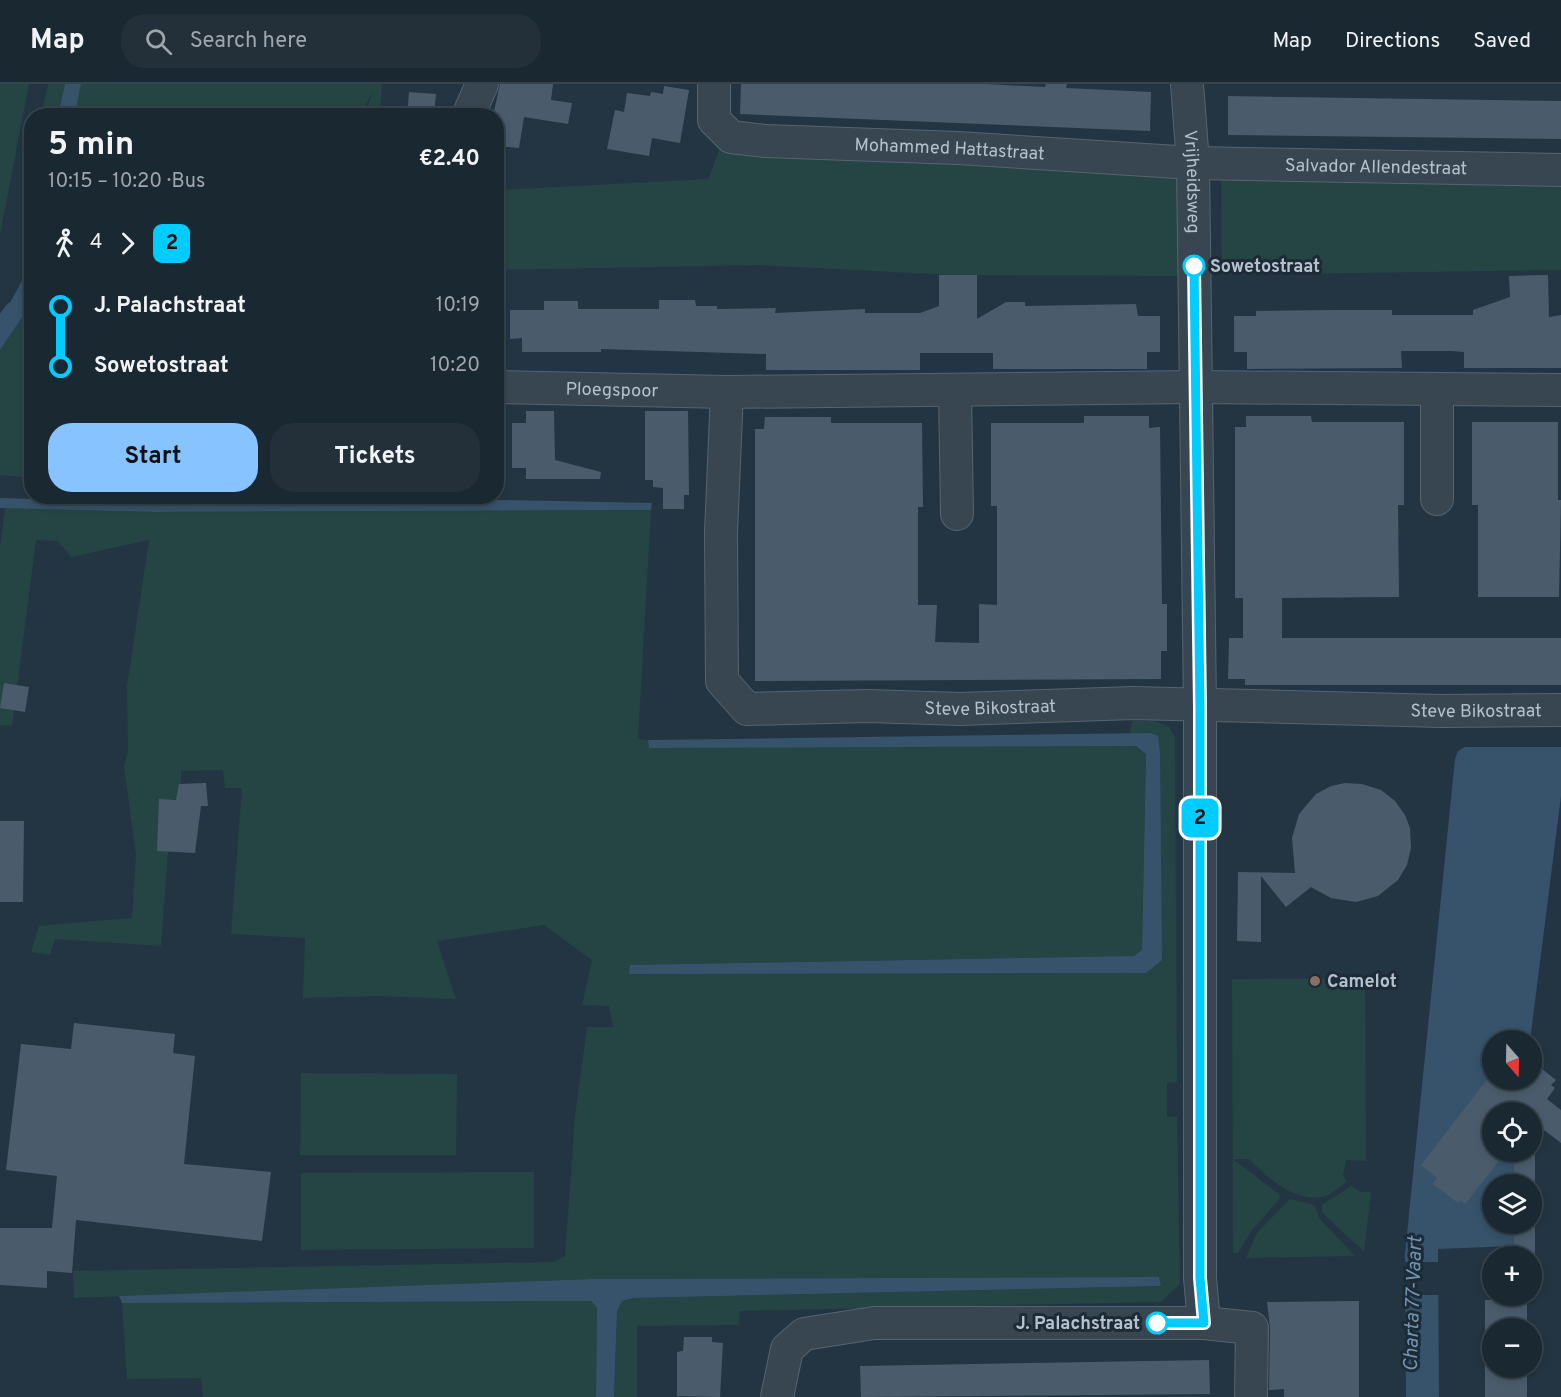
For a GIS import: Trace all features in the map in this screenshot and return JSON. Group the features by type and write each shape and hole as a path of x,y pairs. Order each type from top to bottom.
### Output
{"street":[{"path":"472,108 482,84"},
{"name":"Mohammed Hattastraat","path":"714,84 714,120 731,137 766,141 958,148 1193,163"},
{"name":"Vrijheidsweg","path":"1187,84 1193,163 1200,707 1200,1278 1204,1323"},
{"name":"Salvador Allendestraat","path":"1193,163 1561,170"},
{"name":"Ploegspoor","path":"504,387 727,392"},
{"path":"727,392 1195,387 1561,390"},
{"path":"1437,390 1437,499"},
{"path":"955,391 957,514"},
{"name":"Steve Bikostraat","path":"727,392 721,534 722,681 747,709 868,706 960,709 1133,704 1200,707 1561,710"},
{"path":"777,1397 787,1349 804,1334 874,1323 1204,1323 1252,1328 1251,1397"}],"green space":[{"path":"0,84 29,84 24,108 0,235"},
{"path":"48,84 65,84 60,108 43,108"},
{"path":"81,84 382,84 380,108 367,108 373,91 364,108 76,108"},
{"path":"724,138 1183,172 1185,276 950,275 759,265 504,270 504,190 708,179"},
{"path":"1221,173 1561,180 1561,270 1222,275"},
{"path":"24,314 24,477 0,475 0,350"},
{"path":"5,508 153,512 651,510 638,739 648,740 649,747 1136,746 1146,754 1142,951 1134,956 631,965 630,974 1146,973 1153,965 1150,733 1130,734 1132,721 1155,721 1169,727 1175,738 1177,1082 1167,1083 1167,1117 1177,1117 1180,1284 1161,1302 740,1311 739,1325 637,1326 637,1397 614,1397 617,1311 622,1301 634,1298 1161,1286 1159,1277 592,1279 74,1298 73,1271 553,1262 565,1256 575,1116 587,1027 613,1027 609,1006 582,1005 592,960 544,925 437,941 456,999 377,996 303,998 305,938 231,934 242,788 225,788 223,770 181,771 181,798 172,800 161,946 55,939 50,955 31,952 39,926 132,918 136,855 124,766 128,751 127,686 149,540 71,557 58,541 36,540 12,726 0,725 0,548"},
{"path":"1365,978 1366,1161 1346,1160 1343,1175 1347,1182 1325,1196 1311,1197 1281,1187 1249,1159 1233,1159 1280,1195 1279,1200 1252,1230 1238,1253 1233,1253 1232,979"},
{"path":"301,1073 457,1074 456,1155 300,1155"},
{"path":"534,1172 534,1248 301,1250 301,1173"},
{"path":"1351,1186 1361,1192 1371,1192 1364,1252 1322,1212 1322,1205"},
{"path":"1290,1199 1315,1205 1319,1218 1355,1256 1246,1258 1257,1233"},
{"path":"591,1301 597,1308 596,1397 203,1397 201,1378 127,1379 122,1303"}],"water":[{"path":"65,84 81,84 76,108 60,108"},
{"path":"24,277 24,314 0,350 0,321"},
{"path":"0,498 24,499 24,504 504,504 504,500 652,503 651,510 153,512 0,508"},
{"path":"1150,733 1158,736 1160,753 1162,960 1146,973 629,974 630,965 1134,956 1142,950 1146,754 1136,746 649,748 648,740"},
{"name":"Charta 77-Vaart","path":"1465,747 1561,747 1561,796 1531,1030 1482,1030 1482,1090 1538,1090 1535,1102 1482,1102 1482,1162 1522,1162 1520,1174 1482,1174 1482,1234 1515,1234 1514,1246 1438,1249 1439,1397 1406,1397 1405,1254 1455,759 1458,751"},
{"path":"1159,1277 1161,1286 634,1298 622,1301 617,1311 614,1397 596,1397 597,1308 591,1301 122,1303 119,1296 592,1279"}],"pier":[{"path":"1405,1262 1440,1262 1440,1295 1405,1295"}],"building":[{"path":"500,84 553,84 551,100 572,103 568,124 524,117 519,148 504,147 504,108 495,108"},
{"path":"741,84 986,84 1045,87 1046,84 1067,84 1066,88 1151,92 1150,131 740,114"},
{"path":"664,86 689,90 680,143 652,138 649,156 607,149 615,110 624,112 627,93 650,96 651,92 663,94"},
{"path":"409,92 436,94 435,108 408,108"},
{"path":"1228,96 1561,101 1561,139 1228,135"},
{"path":"939,275 977,275 977,319 1006,302 1025,302 1025,306 1136,304 1138,316 1160,316 1160,352 1147,352 1147,369 993,369 993,353 920,353 920,370 766,370 766,354 601,349 601,352 522,352 522,338 510,339 510,310 544,310 544,301 578,301 578,309 659,309 659,300 695,300 696,306 717,306 717,309 776,308 775,313 865,309 865,313 920,313 939,306"},
{"path":"1548,275 1549,317 1561,315 1561,368 1464,368 1464,352 1401,351 1402,368 1247,369 1247,352 1234,352 1234,316 1256,316 1256,311 1334,310 1392,310 1392,315 1473,315 1473,310 1510,297 1509,276"},
{"path":"526,411 554,411 555,460 601,472 600,479 526,479 526,468 512,468 512,423 526,423"},
{"path":"645,411 688,411 689,495 684,495 684,509 663,509 663,488 653,487 653,480 645,480"},
{"path":"1084,416 1149,416 1149,428 1160,427 1162,604 1167,604 1167,651 1161,651 1161,679 755,681 755,429 764,429 765,417 831,417 831,423 922,423 923,507 918,507 918,605 937,605 935,642 979,643 979,604 997,605 997,506 991,506 991,423 1084,423"},
{"path":"1246,416 1311,416 1312,422 1404,422 1404,505 1398,505 1399,597 1282,598 1282,638 1561,638 1561,685 1245,685 1245,679 1228,679 1229,638 1243,638 1243,598 1235,598 1235,427 1246,427"},
{"path":"1472,422 1558,422 1558,500 1561,500 1559,597 1478,597 1478,505 1472,505"},
{"path":"4,683 29,687 25,712 0,708"},
{"path":"206,783 208,806 201,806 195,853 157,851 159,799 176,800 179,784"},
{"path":"1345,783 1362,784 1381,790 1395,801 1405,815 1410,828 1411,848 1407,865 1398,880 1378,896 1356,902 1331,898 1311,887 1286,907 1261,876 1261,942 1237,941 1238,872 1295,873 1292,838 1299,814 1316,794 1331,786"},
{"path":"0,821 24,821 23,902 0,902"},
{"path":"74,1023 175,1034 173,1053 195,1056 184,1164 271,1172 262,1241 76,1220 72,1273 47,1271 47,1288 0,1285 0,1228 52,1228 57,1176 6,1170 21,1044 71,1049"},
{"path":"1542,1069 1556,1080 1551,1085 1555,1088 1547,1099 1561,1110 1561,1143 1542,1128 1542,1102 1482,1102 1482,1162 1498,1162 1489,1174 1482,1174 1482,1182 1465,1204 1460,1200 1458,1203 1433,1184 1437,1178 1421,1165 1482,1086 1482,1090 1542,1090"},
{"path":"1514,1162 1535,1162 1535,1174 1514,1174"},
{"path":"1514,1234 1535,1234 1535,1246 1514,1246"},
{"path":"1359,1301 1359,1397 1284,1397 1284,1389 1269,1390 1270,1328 1267,1302"},
{"path":"1485,1306 1527,1306 1527,1318 1485,1318"},
{"path":"684,1337 712,1337 712,1342 723,1343 720,1397 677,1396 677,1352 683,1351"},
{"path":"1209,1360 1210,1394 861,1397 860,1366"},
{"path":"1485,1378 1527,1378 1527,1397 1485,1397"}],"waterway":[{"path":"0,320 10,307"}],"bus line":[{"name":"2","path":"1157,1323 1204,1323 1200,1278 1200,707 1194,266"}],"place":[{"name":"Sowetostraat","path":"1194,266"},
{"name":"Camelot","path":"1315,981"},
{"name":"J. Palachstraat","path":"1157,1323"}]}
